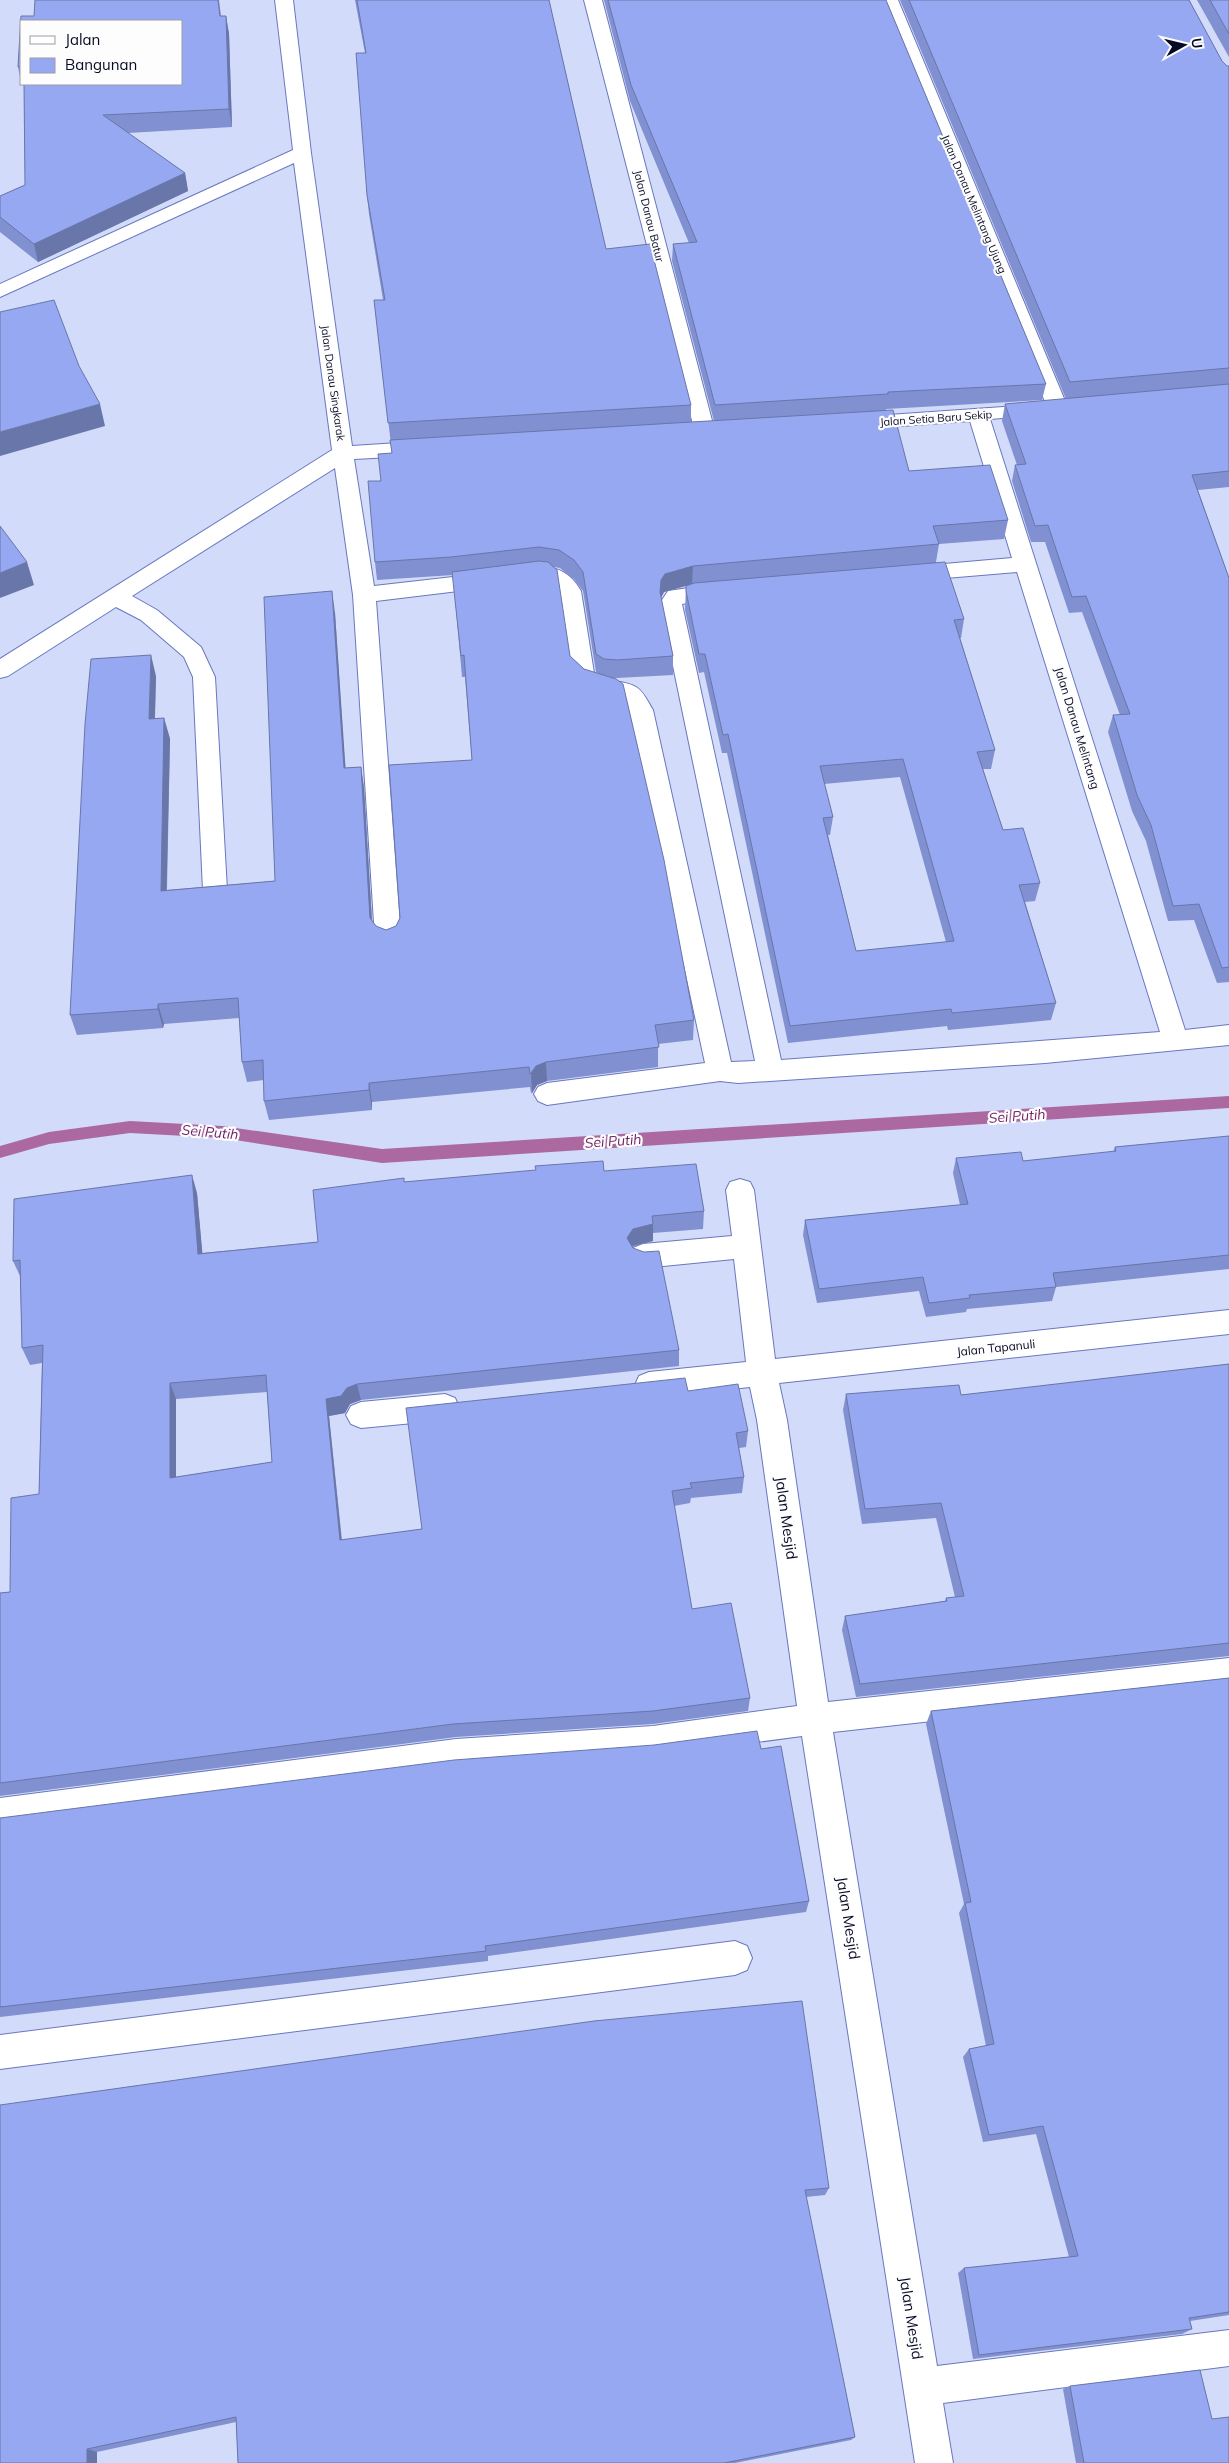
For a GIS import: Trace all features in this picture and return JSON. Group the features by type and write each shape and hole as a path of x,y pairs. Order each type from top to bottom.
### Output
{"street":[{"name":"Jalan Danau Singkarak","path":"0,670 343,453 302,153 284,0"},
{"name":"Jalan Danau Batur","path":"593,0 705,432"},
{"name":"Jalan Danau Melintang Ujung","path":"889,0 1068,407"},
{"path":"0,291 302,153"},
{"name":"Jalan Setia Baru Sekip","path":"841,424 1068,407"},
{"name":"Jalan Danau Melintang","path":"978,415 1176,1041"},
{"path":"388,938 364,595 343,453 451,447"},
{"path":"888,576 1025,564"},
{"path":"364,595 540,574 551,574 565,581 570,591 583,676 588,682 596,686 623,690 631,694 642,710 720,1071"},
{"path":"741,589 681,594 673,598 672,610 770,1071"},
{"path":"116,597 149,614 193,654 204,677 215,890"},
{"path":"547,1094 720,1071 738,1073 770,1071 1176,1041 1229,1035"},
{"name":"Jalan Mesjid","path":"740,1190 762,1373 772,1420 815,1719 934,2463"},
{"path":"643,1256 746,1246"},
{"name":"Jalan Tapanuli","path":"625,1388 1229,1322"},
{"path":"361,1416 469,1404"},
{"path":"0,1814 456,1755 653,1741 815,1719 1229,1673"},
{"path":"0,2052 735,1958"},
{"path":"921,2386 1229,2348"}],"building":[{"path":"35,0 218,0 220,16 226,16 229,109 103,115 185,173 34,244 0,217 0,196 25,185 24,85 182,85 182,20 21,20 21,16 34,16"},
{"path":"357,0 549,0 606,249 650,244 691,405 388,423 374,300 385,300 367,195 356,53 366,53"},
{"path":"608,0 886,0 1046,384 888,392 888,394 715,405 673,244 697,242 631,85"},
{"path":"909,0 1189,0 1222,61 1229,66 1229,368 1070,382"},
{"path":"1210,0 1229,0 1229,34"},
{"path":"20,33 20,67 18,67"},
{"path":"54,300 79,366 100,404 0,432 0,312"},
{"path":"1229,384 1229,471 1192,475 1229,578 1229,967 1222,968 1199,904 1173,906 1151,825 1137,795 1113,715 1130,714 1086,596 1072,597 1048,525 1035,526 1015,465 1026,464 1005,404"},
{"path":"893,410 909,471 990,465 1008,520 933,526 939,544 693,566 665,574 661,580 660,592 673,656 617,660 604,659 596,654 583,572 574,560 559,550 539,547 451,557 375,562 368,481 381,481 378,454 392,453 390,440"},
{"path":"0,526 27,562 0,573"},
{"path":"539,561 548,562 557,570 570,656 584,669 616,679 623,684 664,860 694,1020 655,1025 659,1047 546,1062 536,1066 530,1074 529,1067 369,1083 369,1090 264,1101 263,1060 242,1062 238,998 158,1004 158,1009 70,1015 85,724 91,659 151,655 149,719 164,718 161,891 275,881 264,597 332,591 344,768 361,767 370,918 376,926 386,930 396,926 400,918 389,765 472,760 464,655 461,656 452,572"},
{"path":"945,562 964,619 954,620 995,750 977,752 1003,830 1023,828 1040,883 1019,885 1056,1003 952,1013 951,1009 790,1026 728,734 723,735 705,654 699,654 686,591 686,586 694,583","holes":["903,759 954,941 856,951 823,818 833,817 820,766"]},
{"path":"1229,1136 1229,1255 1053,1273 1056,1287 969,1295 970,1298 929,1303 923,1277 819,1289 805,1220 968,1204 956,1158 1021,1152 1023,1161 1116,1151 1115,1147"},
{"path":"603,1161 604,1171 696,1164 704,1211 652,1216 653,1224 633,1229 627,1238 633,1248 644,1252 659,1251 679,1350 357,1384 347,1388 341,1396 326,1399 340,1540 422,1529 406,1408 685,1378 688,1391 738,1384 748,1431 736,1433 744,1477 690,1483 692,1488 672,1491 692,1609 731,1603 750,1698 653,1711 453,1724 0,1783 0,1593 10,1592 11,1498 39,1494 43,1345 22,1348 20,1260 13,1261 14,1199 192,1175 198,1254 318,1242 313,1190 404,1178 404,1182 536,1170 535,1166","holes":["266,1375 272,1462 170,1478 170,1383"]},
{"path":"1229,1364 1229,1643 860,1684 845,1616 947,1601 946,1598 964,1596 941,1503 865,1509 846,1394 959,1385 961,1395"},
{"path":"1229,1678 1229,2312 1189,2318 1192,2329 979,2355 964,2268 1078,2256 1043,2126 989,2135 969,2049 994,2044 965,1903 971,1902 931,1711"},
{"path":"757,1731 761,1749 781,1746 809,1901 485,1946 486,1951 0,2007 0,1818 454,1760 654,1745"},
{"path":"802,2001 829,2188 805,2190 855,2437 724,2463 238,2463 236,2417 87,2449 87,2463 0,2463 0,2105 594,2021"},
{"path":"1200,2370 1212,2419 1229,2417 1229,2463 1084,2463 1070,2386"}],"waterway":[{"name":"Sei Putih","path":"0,1152 49,1138 130,1127 222,1132 311,1147 382,1156 1229,1102"}]}
